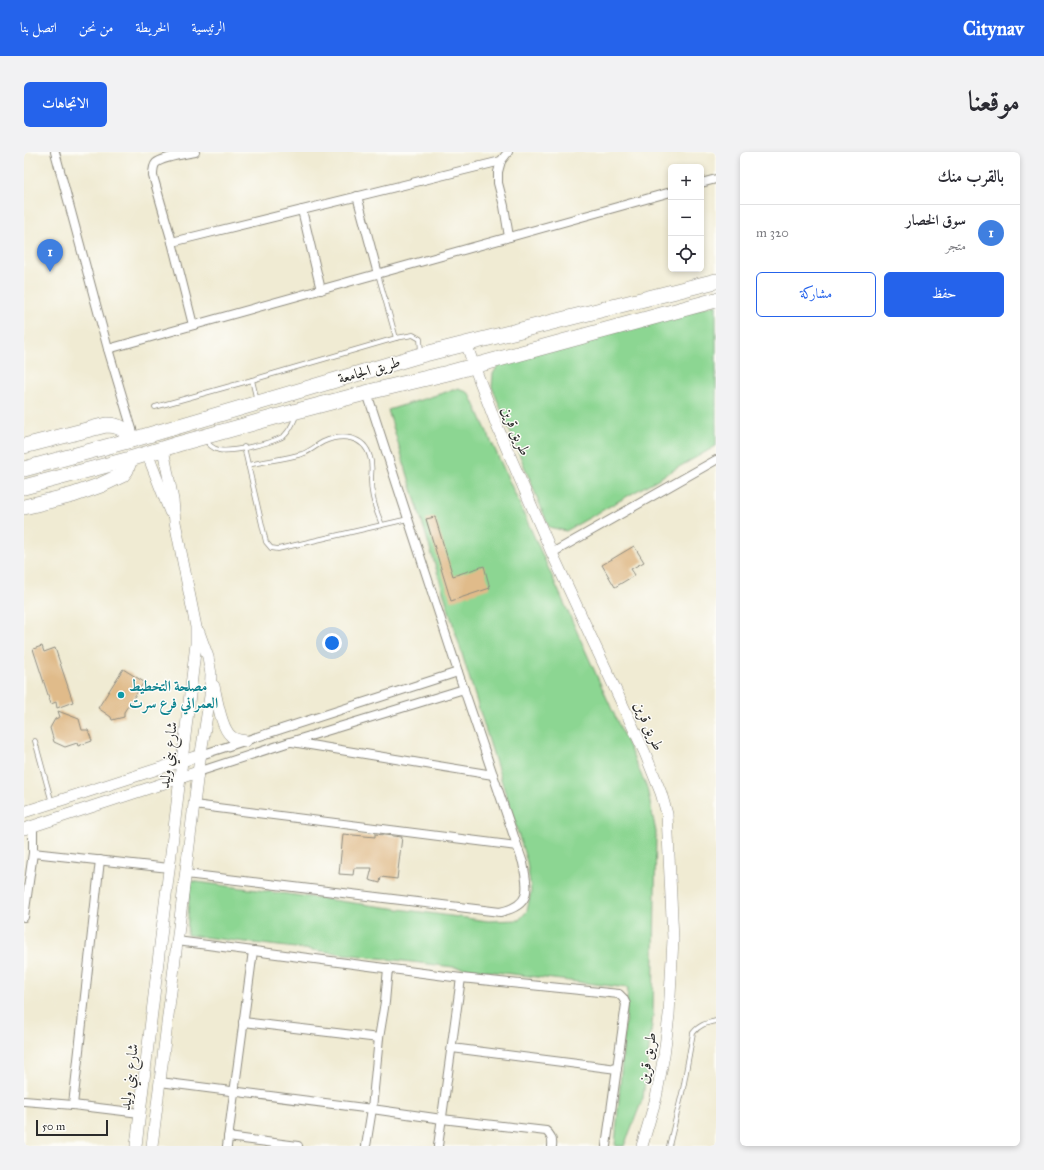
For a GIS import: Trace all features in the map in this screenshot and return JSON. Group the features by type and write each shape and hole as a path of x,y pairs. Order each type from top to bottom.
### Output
{"highway":[{"name":"طريق الجامعة","path":"24,469 422,355 716,281"},
{"name":"طريق الجامعة","path":"24,487 297,411 448,373 716,300"},
{"path":"24,446 106,425 121,428 133,439"},
{"path":"24,507 74,495 101,485 122,475 138,456"}],"street":[{"path":"55,152 133,439"},
{"path":"193,325 172,242 153,176 154,168 157,163 164,159 195,152"},
{"path":"508,152 501,161 498,172 498,183 504,206 509,237"},
{"path":"172,242 501,161"},
{"path":"704,182 716,179"},
{"path":"108,348 668,193"},
{"path":"357,196 378,274"},
{"path":"302,210 321,290"},
{"name":"طريق قرين","path":"466,344 497,426 552,553 646,753 667,814 673,939 669,1015 664,1055 656,1098 642,1146"},
{"path":"186,874 500,912 517,907 526,895 528,888 523,863 458,672 367,393"},
{"path":"163,449 173,500 175,522 196,627"},
{"path":"138,456 164,498 175,522"},
{"path":"552,553 716,460"},
{"name":"شارع بني وليد","path":"152,1146 198,772 210,696 211,674 205,649 196,627"},
{"name":"شارع بني وليد","path":"136,1146 195,662 196,627"},
{"path":"24,812 458,672"},
{"path":"211,674 225,729 230,736 237,740 246,741"},
{"path":"24,917 33,854 28,828 290,742 464,689"},
{"path":"290,742 493,775"},
{"path":"194,805 517,846"},
{"path":"33,854 170,868"},
{"path":"73,1105 100,860"},
{"path":"177,941 462,978 619,994 626,1004 606,1146"},
{"path":"227,1146 253,951"},
{"path":"366,1146 372,1109 388,968"},
{"path":"438,1146 462,978"},
{"path":"243,1022 379,1038"},
{"path":"452,1048 616,1069"},
{"path":"160,1082 546,1131 550,1134 553,1140 552,1146"},
{"path":"24,1101 140,1113"},
{"path":"228,1137 298,1146"}],"lane":[{"path":"378,274 396,338"},
{"path":"155,407 396,338 413,335 420,339 422,355"},
{"path":"252,380 258,403"},
{"path":"204,437 209,445 219,450 230,450 273,441 282,437 291,428 297,411"},
{"path":"248,465 300,454 312,450 321,443 332,438 344,437 358,440 366,446 370,457 373,470 372,492 376,512 382,525"},
{"path":"244,447 266,542 271,548 278,549 408,519"},
{"path":"35,741 52,803"},
{"path":"669,1146 683,1089 694,1033 702,1024 716,1021"}],"green space":[{"path":"716,304 716,446 566,531 549,527 492,387 493,374 500,362"},
{"path":"459,388 470,394 647,788 656,832 653,1016 643,1098 624,1146 615,1146 628,988 187,935 190,881 488,921 519,920 527,911 531,891 527,862 388,410"}],"building":[{"path":"435,517 453,576 484,566 490,588 451,601 426,519"},
{"path":"634,546 644,562 631,569 635,575 615,587 602,565"},
{"path":"42,646 44,652 55,648 73,702 57,708 56,702 51,704 33,649"},
{"name":"مصلحة التخطيط العمراني فرع سرت","path":"123,669 144,682 124,712 124,717 112,720 111,717 98,708"},
{"path":"58,711 79,719 82,730 88,730 92,741 78,746 77,743 65,747 54,742 50,728 55,719 60,717"},
{"path":"343,834 375,837 375,834 402,837 397,879 381,877 380,883 369,880 372,868 354,868 353,875 339,874"}],"place":[{"name":"سوق الخصار","path":"50,272"},
{"name":"مصلحة التخطيط العمراني فرع سرت","path":"121,695"}]}
